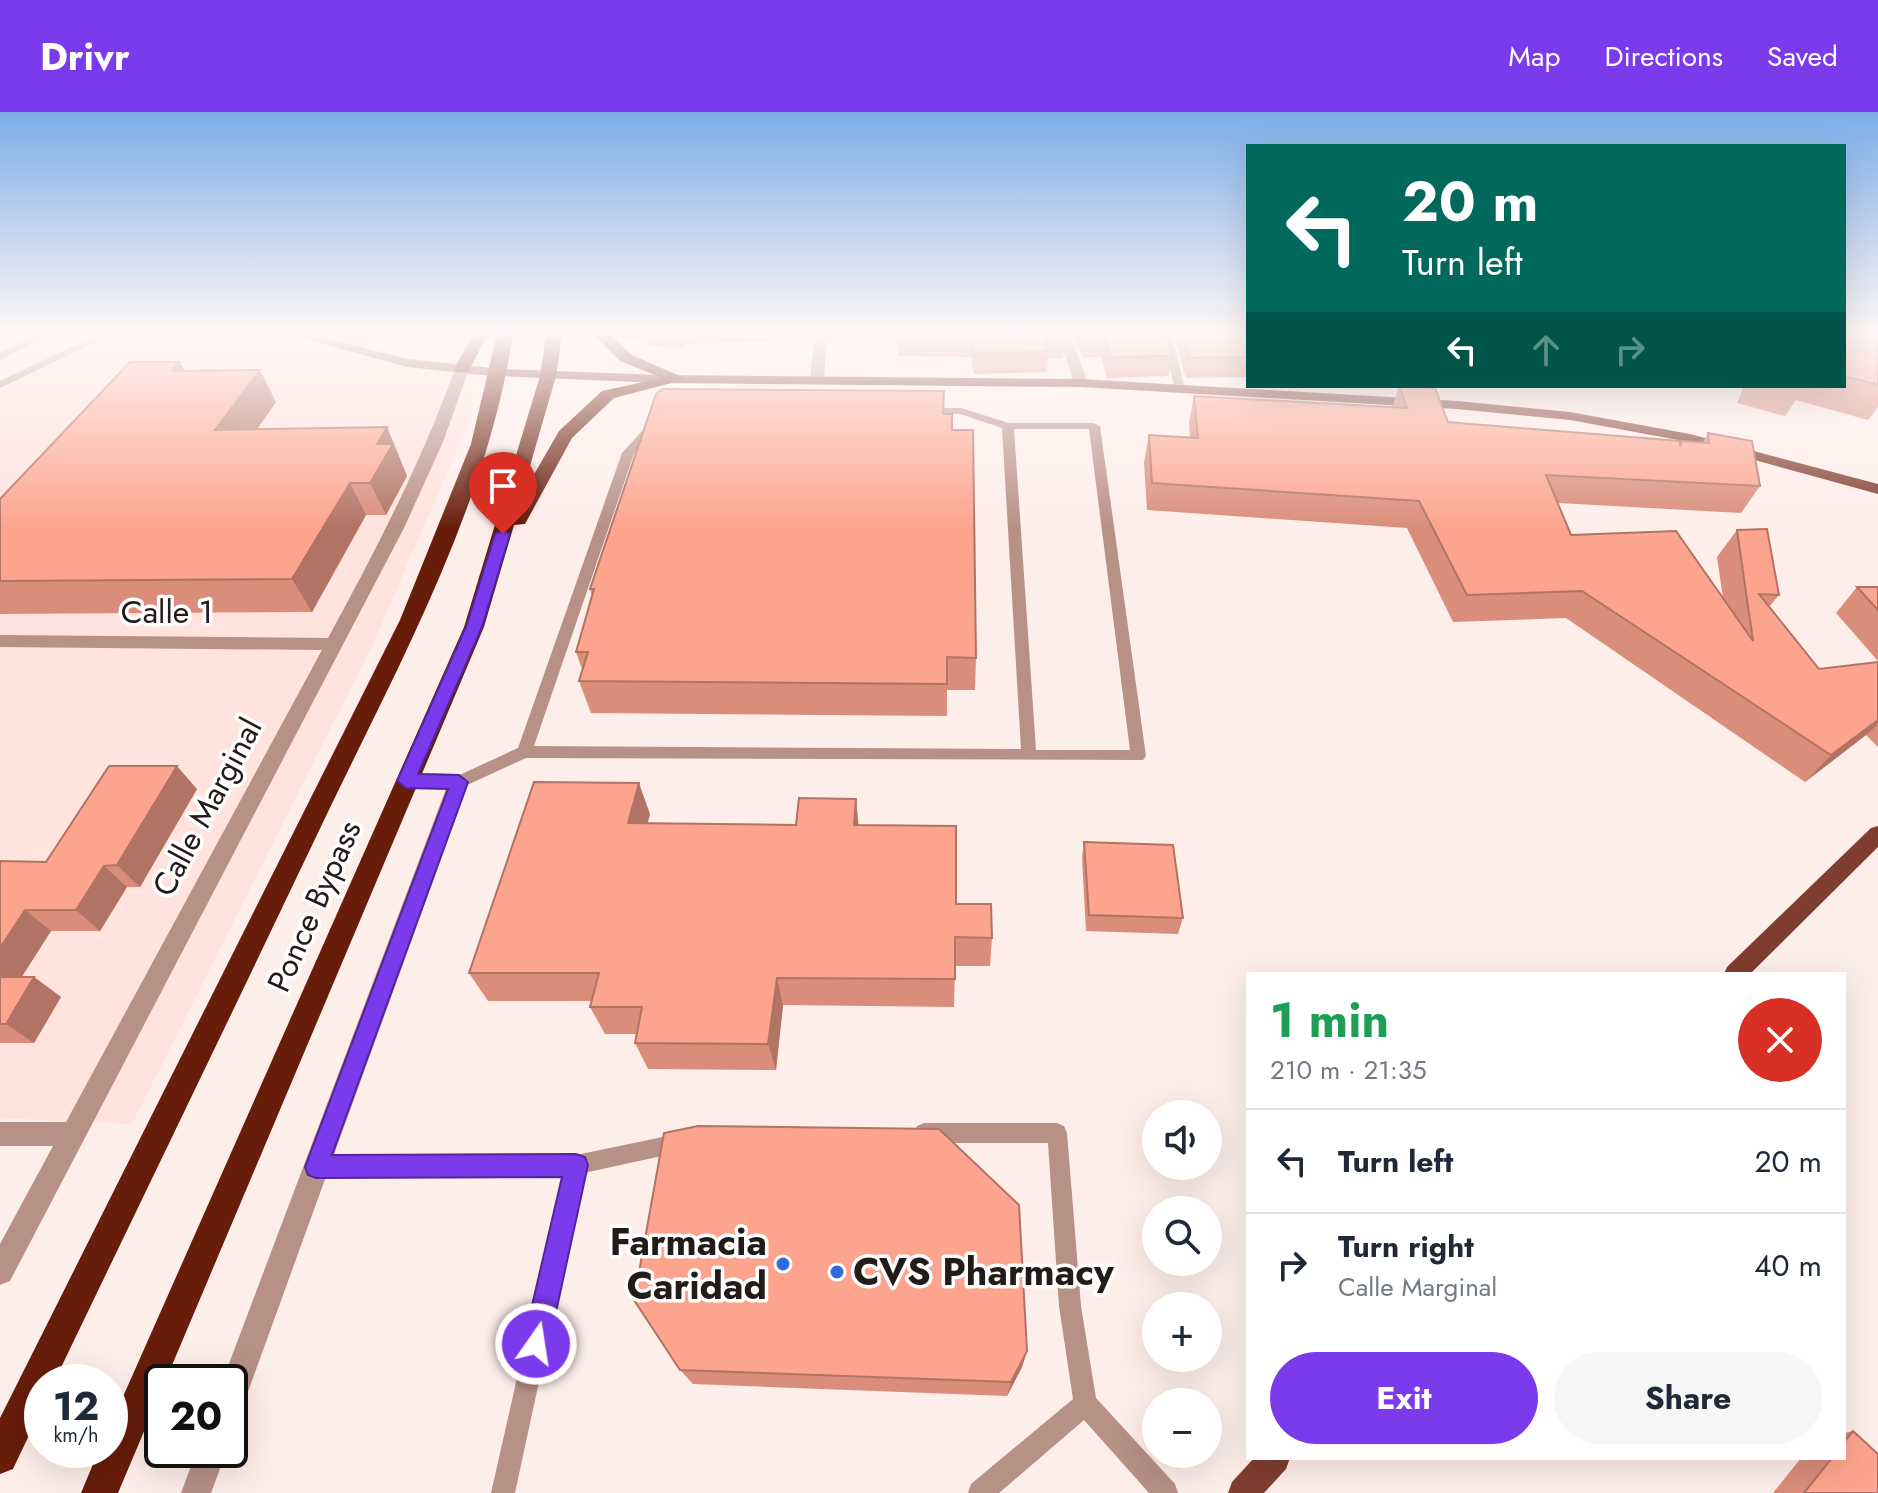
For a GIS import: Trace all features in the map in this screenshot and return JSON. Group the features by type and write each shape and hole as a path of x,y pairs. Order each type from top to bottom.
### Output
{"highway":[{"name":"Ponce Bypass","path":"0,1456 410,620 450,525 492,398"},
{"name":"Ponce Bypass","path":"99,1493 474,627 542,398"},
{"path":"494,563 565,435 603,398"}],"main road":[{"path":"1336,398 1457,405 1570,416 1690,438 1878,489"},
{"path":"1737,972 1878,834"},
{"path":"1243,1493 1273,1460"}],"street":[{"name":"Calle Marginal","path":"0,1271 334,644 436,442 452,398"},
{"name":"Calle 1","path":"0,641 334,644"},
{"path":"243,1364 459,782 406,781"},
{"path":"0,1134 73,1134"},
{"path":"196,1493 205,1468"}],"lane":[{"path":"459,782 524,752 1138,756 1094,426 1008,426 961,411 917,411"},
{"path":"524,752 628,453 663,415"},
{"path":"1008,426 1029,755"},
{"path":"900,1133 1057,1133 1070,1306 1085,1404 1166,1493"},
{"path":"316,1167 576,1165 697,1140"},
{"path":"503,1493 576,1165"},
{"path":"980,1493 1085,1404"}],"shaded area":[{"path":"0,398 472,398 470,420 372,646 132,1124 0,1118"}],"building":[{"path":"95,398 239,398 215,430 387,427 377,444 393,444 370,483 350,483 292,579 0,581 0,499"},
{"path":"654,398 944,398 943,414 952,414 952,430 973,430 976,658 947,657 947,684 579,681 588,652 576,652 594,589 590,589"},
{"path":"1194,398 1407,408 1404,398 1439,398 1448,422 1680,441 1680,446 1682,441 1709,443 1708,433 1752,441 1760,486 1546,475 1571,535 1676,531 1753,641 1737,530 1767,529 1779,595 1759,594 1819,669 1878,662 1878,720 1831,755 1582,591 1467,595 1419,501 1152,483 1149,435 1198,438"},
{"path":"1857,587 1878,587 1878,610"},
{"path":"109,766 177,766 117,865 104,866 76,910 25,910 0,948 0,861 46,862"},
{"path":"534,782 639,783 628,823 796,825 799,798 856,799 854,825 956,826 956,904 991,904 992,938 955,937 955,979 777,978 768,1044 635,1043 642,1007 590,1007 599,973 469,973"},
{"path":"1084,842 1173,845 1183,918 1089,915"},
{"path":"0,977 34,977 6,1024 0,1024"},
{"name":"CVS Pharmacy","path":"698,1126 939,1129 1019,1205 1027,1351 1011,1382 680,1370 634,1300 664,1133"},
{"path":"1853,1431 1878,1454 1878,1493 1804,1493 1830,1460 1846,1460 1846,1440"}],"place":[{"name":"Farmacia Caridad","path":"783,1264"},
{"name":"CVS Pharmacy","path":"837,1272"}],"route":[{"path":"503,534 474,627 406,781 459,782 316,1167 576,1165 536,1344"}]}
